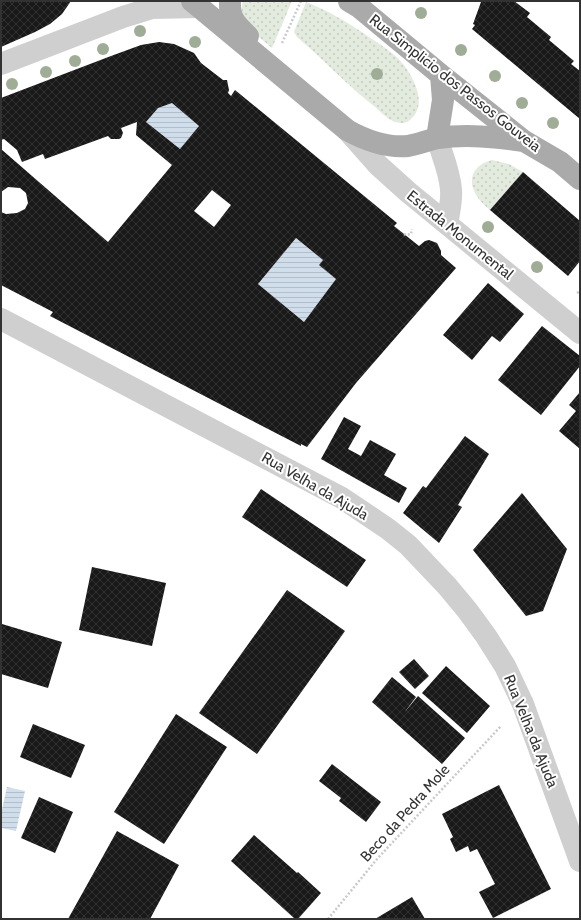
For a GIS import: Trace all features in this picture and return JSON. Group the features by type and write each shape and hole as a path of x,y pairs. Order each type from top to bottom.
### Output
{"main road":[{"name":"Estrada Monumental","path":"230,1 229,11 236,25 272,59 284,77"},
{"name":"Rua Simplicio dos Passos Gouveia","path":"355,3 441,75 524,141 560,162 580,179"},
{"name":"Estrada Monumental","path":"196,4 347,130 359,137 388,146 408,146 437,138 479,136 524,141"},
{"path":"437,138 443,100 441,75"}],"street":[{"path":"1,64 123,17 152,8 196,4"},
{"name":"Estrada Monumental","path":"347,130 378,165 408,192 580,333"},
{"path":"437,138 446,166 451,189 451,201 447,224"},
{"name":"Rua Velha da Ajuda","path":"1,319 342,498 388,529 408,545 447,586 467,610 505,666 523,704 580,861"}],"path":[{"path":"282,44 301,1"},
{"path":"404,234 411,234 412,229"},
{"name":"Beco da Pedra Mole","path":"328,919 377,859 501,726"}],"shaded area":[{"path":"243,1 292,1 272,48 255,34 246,22 242,9"},
{"path":"306,2 331,13 396,56 415,83 419,98 416,112 410,120 398,123 388,118 297,37 294,32"},
{"path":"492,160 509,164 523,172 490,210 481,202 475,193 472,181 475,170 485,162"}],"water":[{"path":"172,103 199,126 180,149 146,122 158,108"},
{"path":"296,238 323,260 320,265 336,279 304,322 258,284"},
{"path":"7,787 25,791 16,831 1,828 1,814"}],"building":[{"path":"1,1 71,1 62,14 50,24 1,47"},
{"path":"479,1 514,1 530,13 527,17 551,37 549,40 574,61 571,64 580,71 580,119 472,29 475,25 473,24 481,2"},
{"path":"159,42 174,44 194,53 201,63 223,80 227,80 229,90 228,93 231,96 235,90 397,223 394,226 419,246 425,241 429,240 437,243 441,251 441,255 456,268 356,383 307,447 301,444 301,446 50,316 53,312 1,285 1,212 6,214 17,213 25,209 28,203 26,193 20,188 8,187 1,192 1,149 108,242 172,165 136,135 137,122 121,128 123,133 119,139 111,139 108,136 45,159 43,154 22,162 17,150 4,139 1,140 1,98 141,45","holes":["172,103 199,126 180,149 146,122 158,108","212,190 231,205 214,227 194,211","296,238 323,260 319,265 336,279 304,322 258,284"]},
{"path":"523,172 580,221 580,261 568,276 490,210"},
{"path":"488,283 524,314 500,342 492,336 472,360 443,335"},
{"path":"542,326 580,356 580,366 541,415 498,380"},
{"path":"580,392 580,449 559,431 576,411 569,405"},
{"path":"344,417 361,426 348,449 361,456 370,440 396,454 384,475 407,488 399,503 321,459"},
{"path":"465,436 489,454 458,505 462,507 439,543 403,513 423,486 426,488"},
{"path":"261,489 366,560 347,587 242,517"},
{"path":"522,493 567,549 543,611 526,616 473,550"},
{"path":"92,567 166,583 152,646 79,630"},
{"path":"287,590 345,631 257,754 199,713"},
{"path":"2,624 62,642 48,688 1,674"},
{"path":"414,659 429,676 415,689 399,672"},
{"path":"446,666 490,706 467,733 422,693"},
{"path":"392,677 416,697 404,713 418,696 465,738 442,764 372,702"},
{"path":"176,714 227,747 164,844 114,812"},
{"path":"33,724 85,745 71,778 20,757"},
{"path":"332,764 381,802 366,822 339,801 341,798 319,781"},
{"path":"499,785 551,889 493,918 479,892 495,884 477,849 470,852 468,846 456,852 450,839 453,837 442,814"},
{"path":"39,797 73,812 55,853 21,838"},
{"path":"117,831 179,865 150,919 68,919"},
{"path":"254,835 321,893 298,919 295,919 231,861"},
{"path":"412,897 425,919 375,919"}]}
